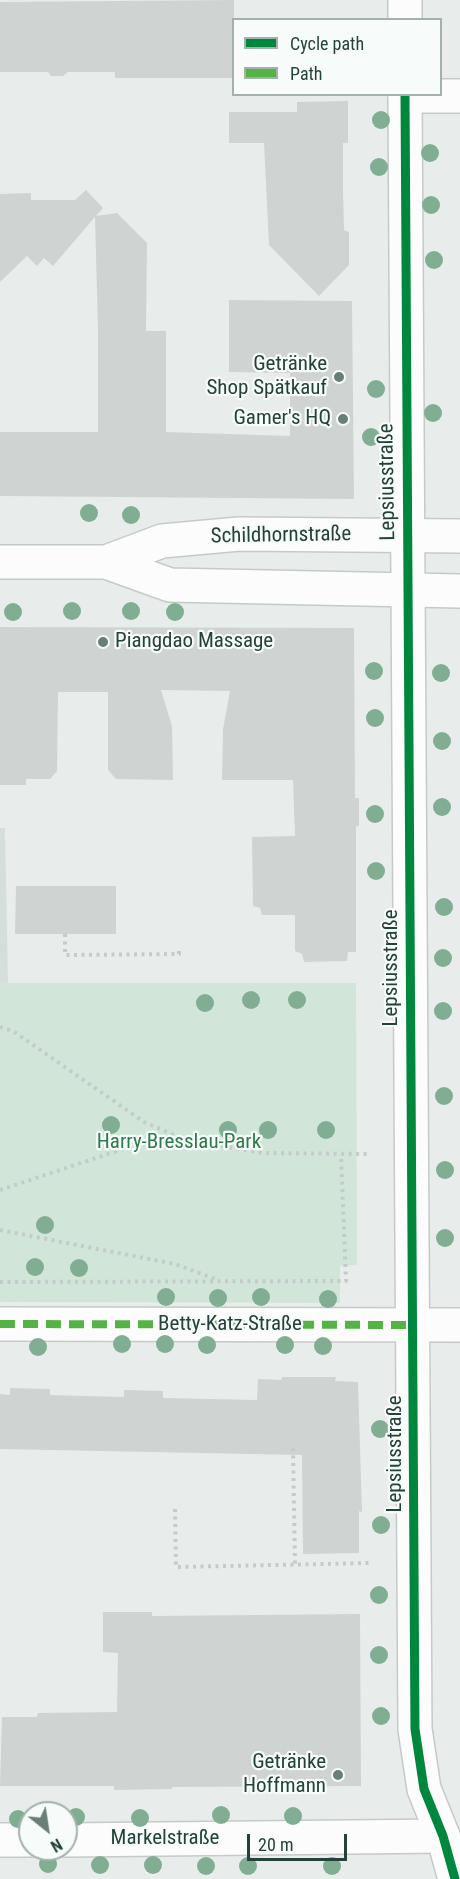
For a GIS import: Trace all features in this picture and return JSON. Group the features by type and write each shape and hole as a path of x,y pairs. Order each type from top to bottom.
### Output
{"street":[{"path":"405,0 405,18"},
{"name":"Lepsiusstraße","path":"405,96 415,1729 424,1789 452,1841 454,1879"},
{"path":"442,96 460,96"},
{"name":"Schildhornstraße","path":"106,562 162,541 239,534 460,536"},
{"name":"Schildhornstraße","path":"0,562 106,562 170,585 460,591"},
{"name":"Betty-Katz-Straße","path":"0,1324 460,1325"},
{"path":"0,1840 18,1840"},
{"name":"Markelstraße","path":"78,1840 452,1841"}],"path":[{"path":"65,934 65,955 179,954 179,947"},
{"path":"0,1027 13,1031 144,1122 186,1140"},
{"path":"0,1190 123,1149 154,1142 186,1140 263,1153 368,1154"},
{"path":"0,1282 346,1281 341,1155"},
{"path":"0,1230 175,1264 222,1281"},
{"path":"293,1448 295,1565"},
{"path":"176,1509 176,1566 371,1563"}],"shaded area":[{"path":"0,828 5,828 8,983 0,983"}],"green space":[{"name":"Harry-Bresslau-Park","path":"0,983 356,983 357,1265 340,1266 340,1303 0,1302"}],"building":[{"path":"234,0 232,78 115,78 115,72 68,72 63,76 51,76 48,72 0,72 0,2"},
{"path":"348,101 348,143 343,143 343,191 344,230 349,232 349,265 319,296 269,245 264,143 229,143 229,112 297,112 297,102"},
{"path":"86,190 103,208 96,216 117,213 147,243 146,331 166,331 166,432 290,436 290,373 229,372 229,300 352,301 354,499 0,496 0,432 98,432 98,331 95,217 53,266 44,258 37,266 27,256 0,282 0,194 31,193 31,200 75,200"},
{"path":"0,627 354,628 355,798 359,798 359,826 356,826 356,952 348,952 347,961 304,962 302,954 295,951 295,915 262,915 260,908 253,906 252,837 295,836 293,780 222,780 223,729 230,691 161,690 172,726 173,780 116,779 108,770 108,692 58,692 57,771 50,779 26,779 26,785 0,785"},
{"path":"16,886 116,886 116,934 15,934"},
{"path":"282,1377 336,1377 335,1381 358,1382 362,1512 359,1511 359,1553 303,1554 302,1455 0,1449 0,1394 10,1395 10,1388 50,1389 50,1395 124,1397 124,1390 163,1391 163,1398 257,1400 258,1379 281,1380"},
{"path":"103,1612 152,1612 152,1616 360,1614 361,1786 172,1787 172,1789 114,1790 114,1786 0,1786 2,1717 37,1717 38,1713 117,1712 118,1653 103,1652"}],"marked path":[{"path":"0,1324 413,1325"}],"cycle path":[{"path":"405,96 415,1729 424,1789 443,1836 455,1879"}],"place":[{"name":"Getränke Shop Spätkauf","path":"339,377"},
{"name":"Gamer's HQ","path":"343,419"},
{"name":"Piangdao Massage","path":"103,642"},
{"name":"Getränke Hoffmann","path":"338,1775"}]}
